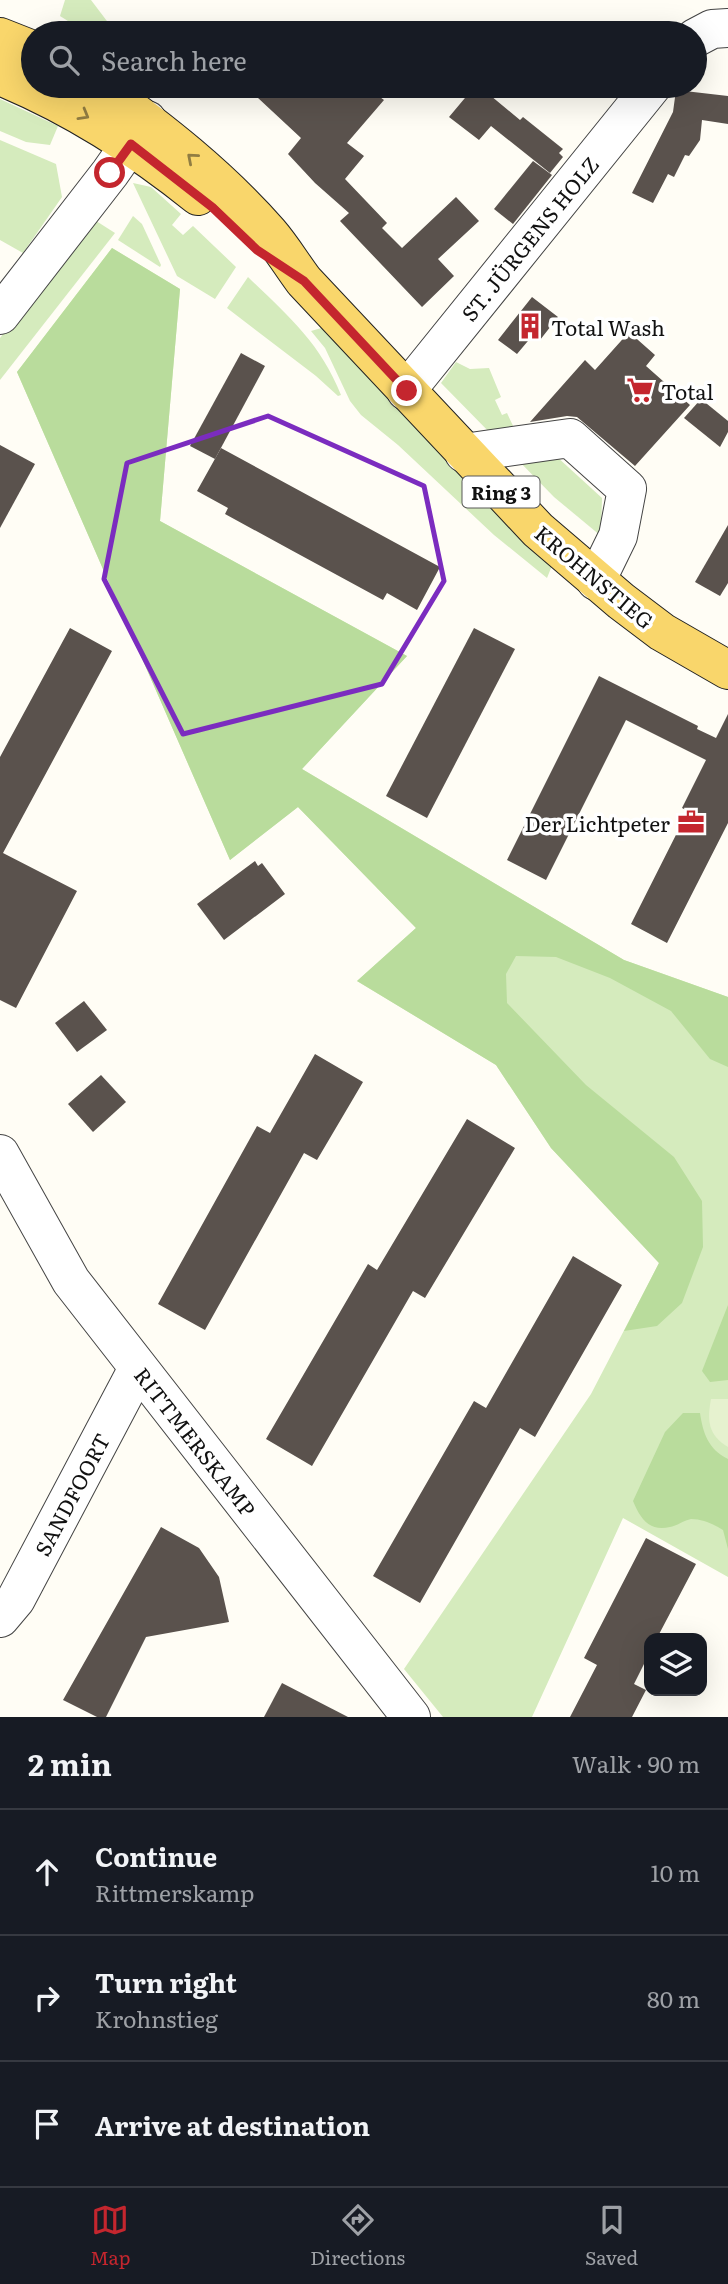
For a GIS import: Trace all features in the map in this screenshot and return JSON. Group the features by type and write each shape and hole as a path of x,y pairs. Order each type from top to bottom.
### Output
{"main road":[{"path":"0,37 21,45"},
{"name":"KROHNSTIEG","path":"0,76 21,86"},
{"name":"KROHNSTIEG","path":"48,98 79,112 139,132 232,194 271,235 304,281 538,530 596,581 662,632 728,670"},
{"name":"KROHNSTIEG","path":"109,98 139,132"}],"street":[{"path":"707,32 728,29"},
{"name":"ST. JÜRGENS HOLZ","path":"407,391 642,98"},
{"path":"0,315 139,132"},
{"path":"464,453 570,438 627,489 618,536 596,581"},
{"name":"RITTMERSKAMP","path":"0,1154 71,1281 411,1717"},
{"name":"SANDFOORT","path":"0,1618 16,1600 138,1368"}],"highlighted area":[{"path":"268,416 424,486 444,581 382,684 183,734 104,579 127,463"}],"green space":[{"path":"65,0 91,0 107,21 68,21 60,16"},
{"path":"0,99 58,126 50,145 26,142 0,131"},
{"path":"0,140 56,164 62,197 23,253 0,240"},
{"path":"133,183 151,187 181,214 172,225 183,235 193,226 236,267 215,299 177,276"},
{"path":"133,216 142,224 160,267 118,240"},
{"path":"93,219 115,233 0,380 0,338"},
{"path":"112,248 180,289 160,521 407,656 302,769 624,960 728,997 728,1577 623,1518 532,1717 443,1717 404,1669 591,1394 659,1263 551,1148 496,1065 357,981 416,928 298,807 230,860 17,372"},
{"path":"112,248 180,289 160,521 407,656 302,769 624,960 728,997 728,1067 710,1059 671,1011 610,978 556,957 516,956 506,974 507,1003 586,1085 674,1157 702,1201 703,1247 682,1303 657,1326 624,1331 659,1263 551,1148 496,1065 357,981 416,928 298,807 230,860 17,372"},
{"path":"248,277 313,344 333,376 341,395 338,396 227,308"},
{"path":"325,327 553,563 547,578 494,535 398,445 361,415 350,401 325,348 311,331"},
{"path":"456,362 470,369 489,368 501,397 495,400 502,415 507,413 515,430 495,438 441,383"},
{"path":"556,456 602,498 601,536 554,497 515,457"},
{"path":"728,1305 728,1380 710,1382 702,1371"},
{"path":"711,1399 728,1399 728,1447 716,1438 710,1427"},
{"path":"683,1413 700,1413 711,1445 728,1459 728,1549 723,1530 704,1521 691,1519 673,1526 656,1527 642,1518 633,1501 665,1432"}],"building":[{"path":"707,94 728,96 728,124 702,120 700,140 689,156 685,155 674,177 668,174 653,203 632,193 673,112 675,98 707,98"},
{"path":"258,98 381,98 384,100 347,143 364,156 345,179 387,223 382,228 402,248 456,197 479,221 438,259 454,276 422,307 340,221 349,213 288,154 301,138"},
{"path":"465,98 493,98 520,120 523,117 563,149 559,153 563,157 550,173 491,126 479,140 449,117"},
{"path":"533,161 552,175 513,224 494,209"},
{"name":"Total Wash","path":"532,297 558,317 540,340 533,335 517,354 498,340"},
{"path":"629,332 655,355 646,366 690,405 635,466 577,417 530,422 585,360 595,370"},
{"path":"241,353 265,366 215,459 190,446"},
{"path":"701,399 728,421 728,432 720,447 684,418"},
{"path":"0,445 35,464 0,528"},
{"path":"221,448 440,567 417,610 387,593 383,600 225,514 228,508 197,491"},
{"path":"728,525 728,583 720,596 695,582"},
{"path":"70,628 112,651 3,853 77,891 16,1008 0,1000 0,757"},
{"path":"474,628 515,649 427,818 386,796"},
{"path":"599,676 698,726 697,729 716,738 728,714 728,823 667,943 631,924 688,811 682,808 706,760 626,720 546,880 507,860"},
{"path":"255,861 258,866 262,863 285,894 224,940 197,904"},
{"path":"84,1001 107,1030 77,1052 55,1023"},
{"path":"315,1054 363,1082 317,1160 304,1153 205,1330 158,1304 257,1126 270,1133"},
{"path":"101,1075 126,1102 93,1132 68,1104"},
{"path":"467,1119 515,1148 425,1298 413,1291 312,1466 266,1439 368,1264 377,1270"},
{"path":"573,1256 622,1285 535,1437 520,1428 420,1603 373,1576 474,1401 486,1408"},
{"path":"161,1527 199,1548 219,1577 229,1622 146,1637 106,1717 97,1717 63,1700"},
{"path":"646,1538 696,1564 660,1633 644,1633 644,1664 634,1684 644,1689 644,1694 632,1717 570,1717 597,1665 584,1658"},
{"path":"282,1683 348,1717 264,1717"}],"place":[{"name":"Total Wash","path":"530,326"},
{"name":"Total","path":"640,390"},
{"name":"Der Lichtpeter","path":"691,822"}],"route":[{"path":"110,173 131,144 212,207 257,250 304,281 407,391"}]}
